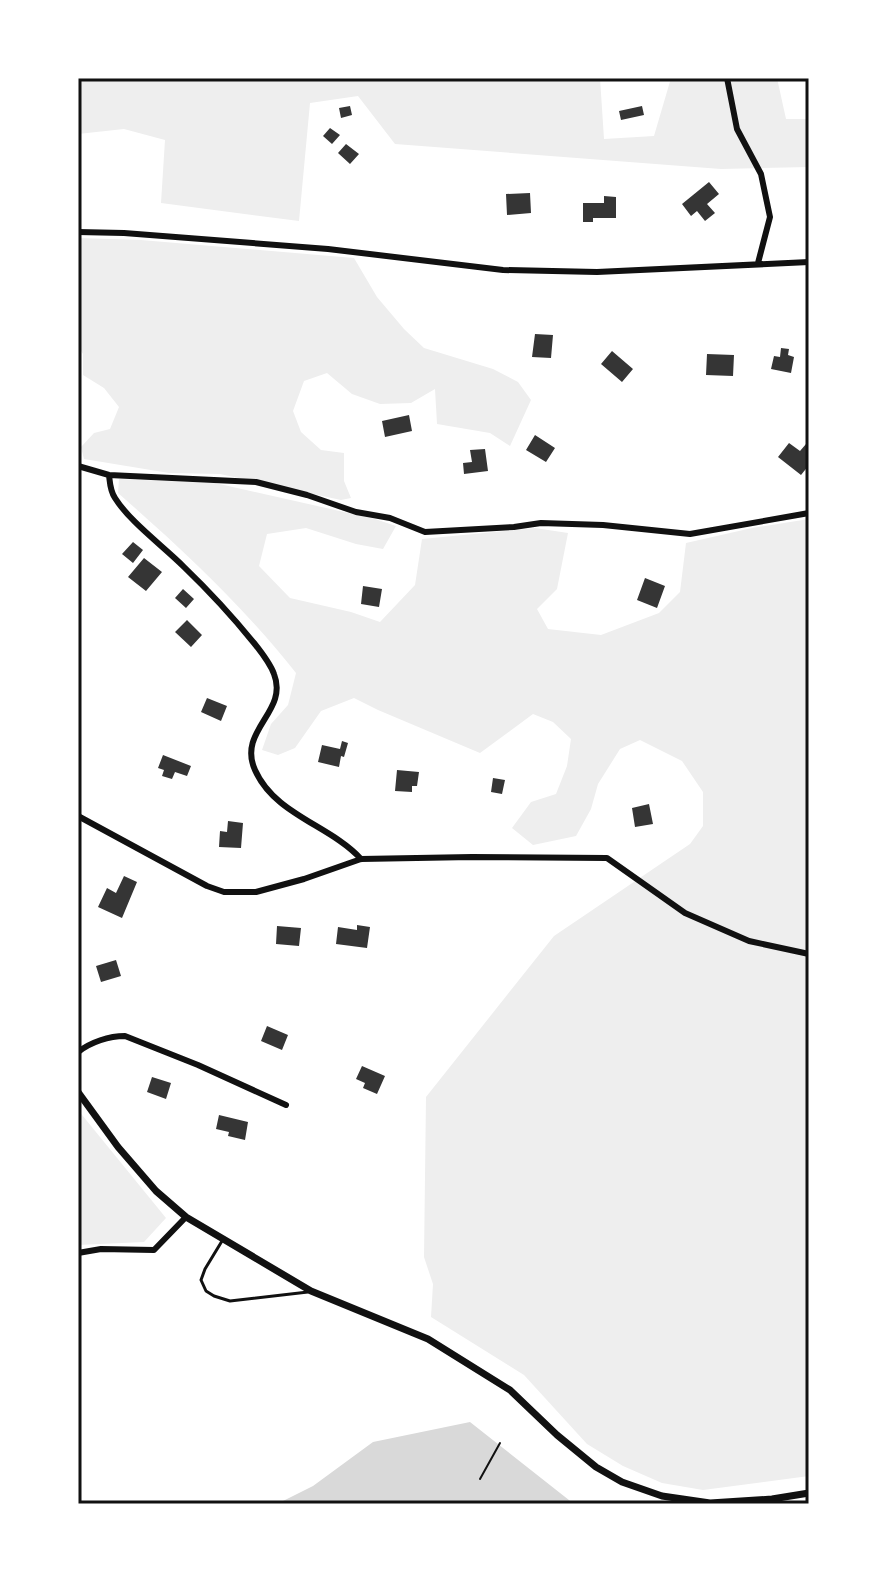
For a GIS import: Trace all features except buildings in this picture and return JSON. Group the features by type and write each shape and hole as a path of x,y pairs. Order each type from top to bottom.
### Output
{"street":[{"path":"727,78 737,129 761,174 770,217 758,263"},
{"path":"78,232 328,249 503,270 597,272 809,262"},
{"path":"78,466 109,475 256,482 369,515 390,518 425,532 541,523 603,525 690,534 809,513"},
{"path":"109,475 113,495 125,512 220,603 274,672 276,702 258,728 251,745 251,760 256,773 279,802 350,848 361,859"},
{"path":"78,816 207,886 224,892 256,892 361,859 607,858 685,913 749,941 809,954"},
{"path":"78,1052 103,1040 125,1036 286,1105"},
{"path":"78,1092 118,1147 156,1191 186,1217 311,1291 428,1339 510,1390 557,1435 596,1467 622,1482 662,1496 710,1503 809,1493"},
{"path":"78,1253 101,1249 154,1250 186,1217"}],"lane":[{"path":"224,1238 201,1280 206,1291 214,1296 230,1301 311,1291"}],"path":[{"path":"480,1479 500,1443"}],"shaded area":[{"path":"78,78 600,78 604,139 654,136 671,78 777,78 786,119 809,119 809,167 721,169 395,144 358,96 310,103 299,221 161,203 165,140 124,129 78,134"},
{"path":"78,238 141,240 354,258 377,297 424,348 493,369 518,382 531,400 510,446 490,433 437,424 435,389 411,403 380,404 352,394 327,373 304,381 293,411 301,432 321,450 344,453 344,481 351,498 341,500 220,474 169,473 84,459 81,447 94,433 110,429 119,407 104,388 83,375 83,354 78,346"},
{"path":"119,479 215,483 396,526 383,549 306,528 267,534 259,566 290,598 380,622 415,585 422,539 535,528 568,533 557,589 537,609 548,629 601,635 659,613 680,592 686,543 809,519 809,1476 703,1490 662,1483 623,1466 587,1444 524,1375 431,1317 433,1284 424,1257 426,1097 554,936 690,844 703,826 703,792 682,761 640,740 620,749 598,784 591,809 576,836 533,845 512,828 531,802 556,794 567,766 571,739 553,722 533,714 480,753 354,698 321,711 295,748 278,755 262,750 271,724 288,705 296,673 255,624 211,579 118,493"},
{"path":"78,1110 166,1218 144,1242 78,1245"},
{"path":"470,1422 574,1504 277,1504 313,1486 373,1442"}]}
